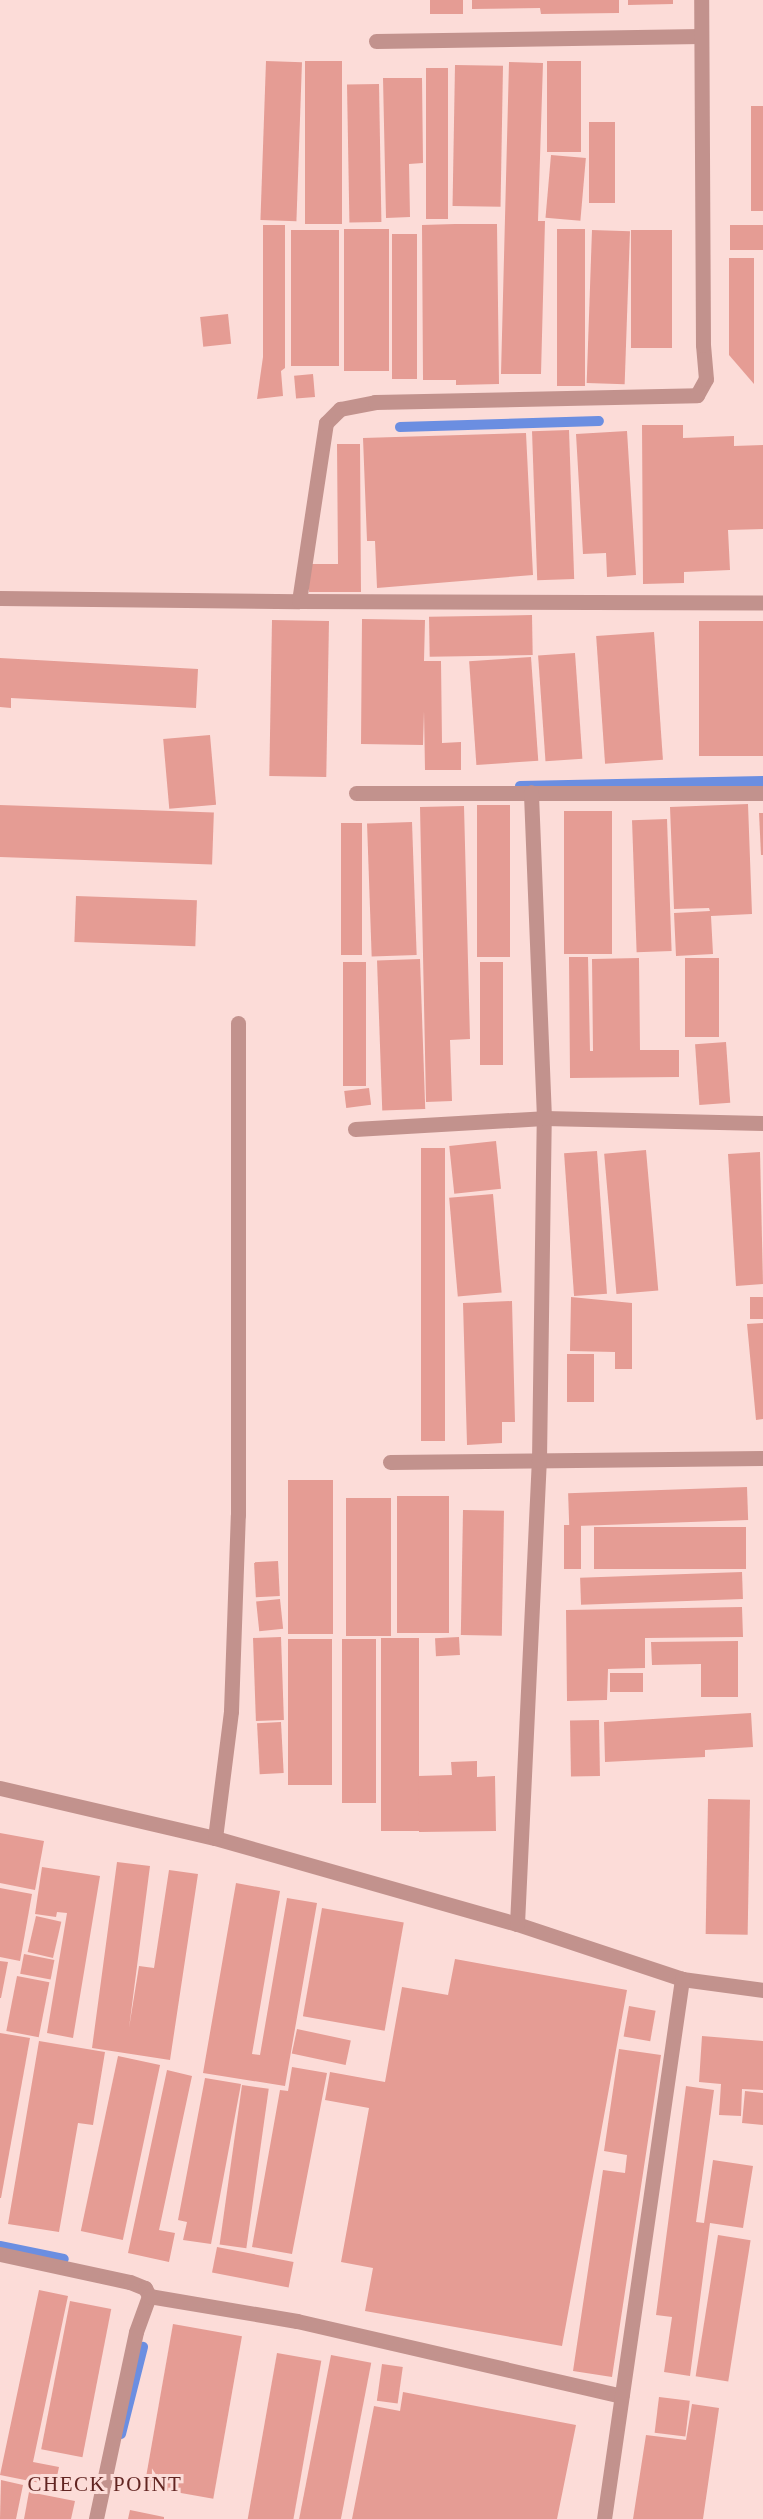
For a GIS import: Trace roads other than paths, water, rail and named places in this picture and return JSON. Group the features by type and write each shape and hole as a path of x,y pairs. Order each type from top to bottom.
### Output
{"street":[{"path":"299,600 326,423 340,409 375,402 697,395 706,379 701,0"},
{"path":"376,41 700,36"},
{"path":"0,598 763,603"},
{"path":"517,1924 539,1460 544,1118 531,792"},
{"path":"356,794 763,793"},
{"path":"215,1838 231,1711 238,1515 238,1023"},
{"path":"355,1128 544,1118 763,1123"},
{"path":"390,1462 763,1458"},
{"path":"0,1788 215,1838 517,1924 682,1979 763,1990"},
{"path":"603,2519 682,1979"},
{"path":"0,2254 130,2282 145,2288 149,2296 136,2332 96,2519"},
{"path":"149,2296 297,2321 621,2396"}],"waterway":[{"path":"400,427 599,421"},
{"path":"520,786 763,781"},
{"path":"0,2246 64,2259"},
{"path":"121,2434 143,2347"}],"district":[{"name":"CHECK POINT","path":"105,2484"}]}
